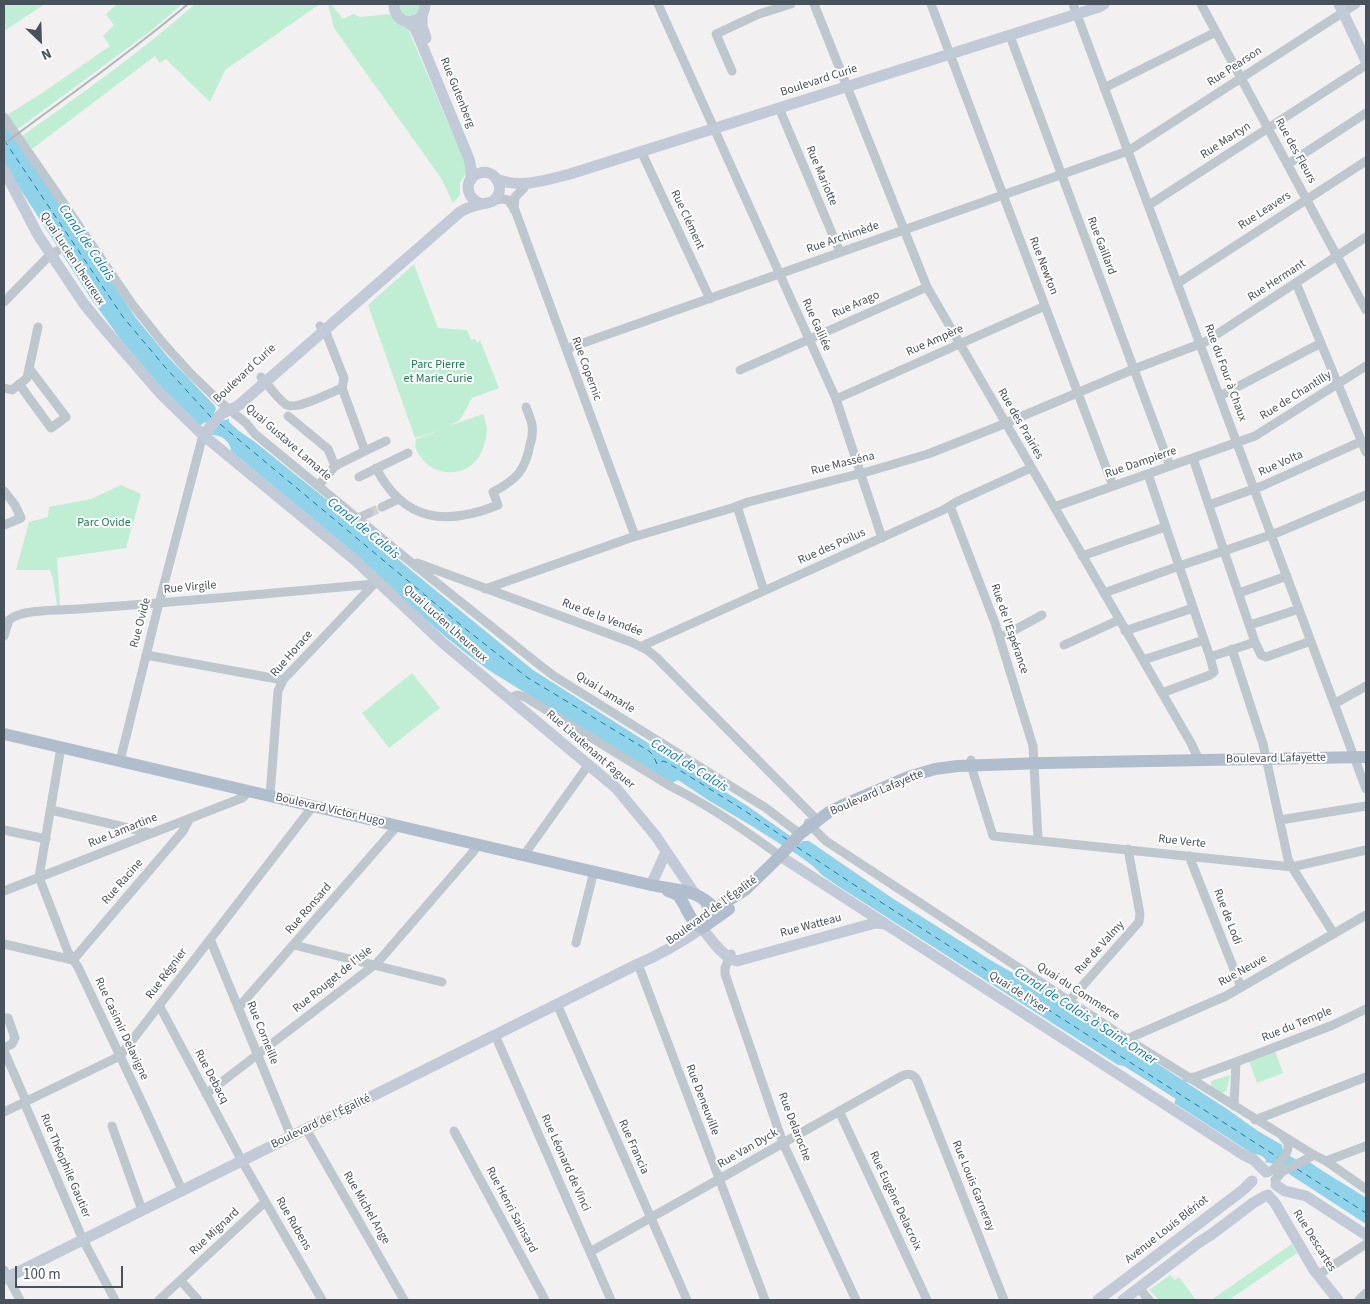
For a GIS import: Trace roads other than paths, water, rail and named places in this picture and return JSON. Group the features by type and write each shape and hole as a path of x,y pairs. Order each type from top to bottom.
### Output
{"main road":[{"name":"Boulevard Victor Hugo","path":"4,734 654,886 688,892 701,896 709,902 704,920 674,893 654,886"},
{"name":"Boulevard Lafayette","path":"800,834 812,821 840,799 883,780 942,763 1358,755 1366,751"},
{"name":"Boulevard de l'Égalité","path":"704,920 745,890 800,834"}],"street":[{"name":"Rue Gutenberg","path":"394,4 397,16 414,27 418,35 469,159 471,168 469,184"},
{"name":"Rue Galilée","path":"658,4 836,399 882,538"},
{"path":"732,71 716,34 759,14 790,4"},
{"name":"Rue des Prairies","path":"814,4 927,287 1198,757"},
{"name":"Rue Newton","path":"931,4 1113,486"},
{"name":"Boulevard Curie","path":"496,198 511,190 540,185 641,151 1010,36 1075,9 1099,7 1104,4"},
{"name":"Rue des Fleurs","path":"1200,4 1366,310"},
{"name":"Rue Pearson","path":"1128,151 1240,78 1341,8 1356,4"},
{"name":"Rue Gutenberg","path":"425,8 424,33 478,165 492,176"},
{"path":"407,22 415,21 425,8"},
{"path":"1341,8 1366,61"},
{"name":"Rue du Four à Chaux","path":"1075,9 1334,704 1358,755 1366,789"},
{"path":"1104,88 1216,32"},
{"name":"Rue Gaillard","path":"1010,36 1170,466"},
{"name":"Rue Martyn","path":"1149,205 1366,65"},
{"name":"Rue Mariotte","path":"778,108 840,252"},
{"path":"1288,164 1366,114"},
{"name":"Quai Gustave Lamarle","path":"4,117 132,304 185,368 226,411 246,423 255,434 407,559"},
{"name":"Rue Clément","path":"641,151 710,298"},
{"name":"Rue Archimède","path":"566,349 1128,151"},
{"name":"Rue Leavers","path":"1178,283 1366,161"},
{"name":"Quai Lucien Lheureux","path":"4,170 54,253 127,356 164,397 203,435 343,550 426,628 509,698"},
{"path":"496,198 500,187 492,176 479,173 469,184 469,194 477,202 482,204 496,198 503,198 508,200 514,210"},
{"name":"Boulevard Curie","path":"492,176 511,183 532,182 570,174"},
{"name":"Boulevard Curie","path":"322,328 457,209 465,198 469,184"},
{"path":"514,210 515,197 524,188"},
{"name":"Boulevard Curie","path":"203,435 226,411 460,212 469,207 482,204"},
{"name":"Rue Copernic","path":"514,210 635,536"},
{"name":"Rue Hermant","path":"1200,344 1366,237"},
{"path":"4,302 54,253"},
{"path":"1296,283 1366,452"},
{"name":"Rue Arago","path":"740,370 927,287"},
{"name":"Rue Ampère","path":"836,399 1044,306"},
{"path":"4,388 12,390 27,378 38,327"},
{"path":"322,328 344,378 342,388 365,451"},
{"path":"1220,396 1321,343"},
{"name":"Rue Masséna","path":"485,588 635,536 757,500 928,454 1077,392 1200,344"},
{"name":"Rue de Chantilly","path":"1237,443 1259,433 1366,366"},
{"path":"19,384 51,428 66,417 29,368"},
{"path":"263,379 286,404 292,406 342,388"},
{"path":"376,468 387,487 399,499 418,511 431,516 467,516 498,505 493,492 515,478 523,468 528,455 532,437 532,425 526,406"},
{"path":"288,416 328,449 335,466"},
{"name":"Rue Ovide","path":"120,761 203,435"},
{"path":"318,486 335,466 386,441"},
{"name":"Rue Volta","path":"1209,505 1254,490 1362,441"},
{"name":"Rue Dampierre","path":"1054,507 1237,443"},
{"path":"359,477 408,453"},
{"path":"1193,458 1238,593 1261,655 1266,657 1311,641"},
{"name":"Rue des Poilus","path":"642,646 1032,468"},
{"path":"1148,474 1214,669 1210,676 1162,693"},
{"path":"4,491 15,505 21,518 4,525"},
{"path":"1104,593 1272,535 1366,495"},
{"path":"382,507 399,499"},
{"path":"737,506 764,591"},
{"name":"Rue de l'Espérance","path":"950,506 1000,638 1030,736 1034,760 1038,840"},
{"path":"358,518 369,513"},
{"path":"1082,556 1165,527"},
{"name":"Rue de la Vendée","path":"407,559 642,646 675,675 812,821"},
{"name":"Quai Lamarle","path":"407,559 544,668 766,808 800,834"},
{"path":"1238,593 1287,576"},
{"name":"Rue Virgile","path":"7,620 19,614 160,603 376,582"},
{"name":"Rue Horace","path":"270,796 278,692 283,680 376,582"},
{"path":"1125,630 1193,608"},
{"path":"1250,625 1299,609"},
{"path":"1000,638 1042,615"},
{"path":"4,636 7,620"},
{"path":"1064,645 1119,620"},
{"path":"1143,660 1204,640"},
{"path":"1210,657 1255,642"},
{"path":"1232,650 1266,756 1288,859 1334,934"},
{"path":"146,655 283,680"},
{"path":"1334,704 1366,686"},
{"path":"509,698 518,695 525,697 670,786 684,792 725,817 780,856"},
{"name":"Rue Lieutenant Faguer","path":"509,698 622,794 693,891 701,896"},
{"path":"39,877 61,747"},
{"name":"Rue Verte","path":"972,762 993,836 1292,867 1366,850"},
{"path":"524,855 589,764"},
{"name":"Rue Lamartine","path":"4,892 242,798 250,791"},
{"name":"Rue Régnier","path":"4,1112 120,1056 313,806"},
{"path":"1280,820 1366,806"},
{"path":"51,810 151,833"},
{"name":"Rue Racine","path":"73,960 184,831 190,818"},
{"name":"Quai du Commerce","path":"812,821 826,840 1187,1078 1281,1135 1310,1157 1326,1162 1366,1189"},
{"name":"Rue Ronsard","path":"238,1008 398,826"},
{"path":"4,830 46,839"},
{"name":"Rue Rouget de l'Isle","path":"206,1094 374,965 478,844"},
{"name":"Rue de Valmy","path":"1069,1001 1139,922 1140,914 1128,849"},
{"path":"654,886 666,852"},
{"name":"Quai de l'Yser","path":"780,856 1254,1160 1274,1174 1285,1191 1306,1196 1366,1234"},
{"name":"Rue de Lodi","path":"1189,856 1241,988"},
{"path":"576,943 594,871"},
{"name":"Rue Casimir Delavigne","path":"39,877 68,952 120,1056 182,1190"},
{"name":"Rue Neuve","path":"1127,1039 1241,988 1366,915"},
{"path":"704,920 730,956"},
{"name":"Boulevard de l'Égalité","path":"5,1275 82,1240 638,964 704,920"},
{"name":"Rue Watteau","path":"730,956 745,958 875,923 885,924"},
{"name":"Rue Corneille","path":"210,939 291,1136"},
{"path":"4,944 73,960"},
{"path":"294,945 442,982"},
{"name":"Rue Delaroche","path":"730,956 725,968 725,974 783,1143 856,1300"},
{"name":"Rue Deneuville","path":"638,964 765,1300"},
{"name":"Rue Francia","path":"557,1004 687,1300"},
{"name":"Rue Debacq","path":"159,1005 242,1161"},
{"name":"Rue du Temple","path":"1187,1078 1196,1077 1236,1062 1366,1010"},
{"path":"4,1018 8,1018 15,1038 12,1044 4,1050"},
{"name":"Rue Léonard de Vinci","path":"495,1035 611,1300"},
{"name":"Rue Théophile Gautier","path":"4,1050 82,1240 115,1300"},
{"path":"1234,1106 1236,1062"},
{"name":"Rue Van Dyck","path":"590,1252 903,1075 912,1075 918,1080"},
{"path":"1256,1120 1366,1077"},
{"name":"Rue Louis Garneray","path":"918,1080 1004,1300"},
{"name":"Rue Eugène Delacroix","path":"839,1111 927,1300"},
{"path":"112,1126 142,1210"},
{"name":"Rue Michel Ange","path":"306,1129 404,1300"},
{"name":"Rue Henri Sainsard","path":"454,1131 545,1300"},
{"path":"1123,1300 1253,1203 1273,1191 1274,1174 1287,1151 1288,1144 1281,1135"},
{"path":"1326,1162 1366,1146"},
{"path":"1242,1154 1248,1160 1254,1191 1259,1195 1266,1195"},
{"path":"1252,1179 1258,1173 1274,1174 1310,1157"},
{"name":"Rue Rubens","path":"242,1161 322,1300"},
{"name":"Avenue Louis Blériot","path":"1098,1300 1242,1190 1252,1179"},
{"name":"Rue Descartes","path":"1266,1195 1275,1203 1318,1274 1338,1300"},
{"name":"Rue Mignard","path":"159,1300 265,1202"},
{"path":"1318,1274 1366,1244"},
{"path":"5,1275 20,1300"},
{"path":"180,1281 198,1300"},
{"path":"1139,1288 1150,1300"},
{"path":"1358,1300 1366,1293"}],"water":[{"path":"4,124 46,183 136,318 168,357 215,406 214,413 222,421 229,419 229,422 239,431 342,512 533,670 749,807 800,843 809,841 892,898 992,961 1055,997 1282,1145 1283,1152 1304,1164 1308,1161 1366,1198 1366,1224 1289,1174 1290,1172 1275,1164 1265,1162 1266,1160 1262,1156 1253,1154 1174,1103 1176,1099 1124,1066 1118,1065 838,886 798,855 678,780 672,783 490,671 447,638 358,556 231,451 231,447 224,439 211,435 214,430 205,422 201,425 198,423 163,389 121,340 90,297 4,164"}],"tunnel":[{"path":"369,513 382,507"}],"railway":[{"path":"4,144 120,58 188,4"}],"water label":[{"name":"Canal de Calais","path":"86,243"},
{"name":"Canal de Calais","path":"363,529"},
{"name":"Canal de Calais","path":"689,766"},
{"name":"Canal de Calais à Saint-Omer","path":"1085,1017"}],"park label":[{"name":"Parc Pierre et Marie Curie","path":"438,372"},
{"name":"Parc Ovide","path":"104,523"}]}
